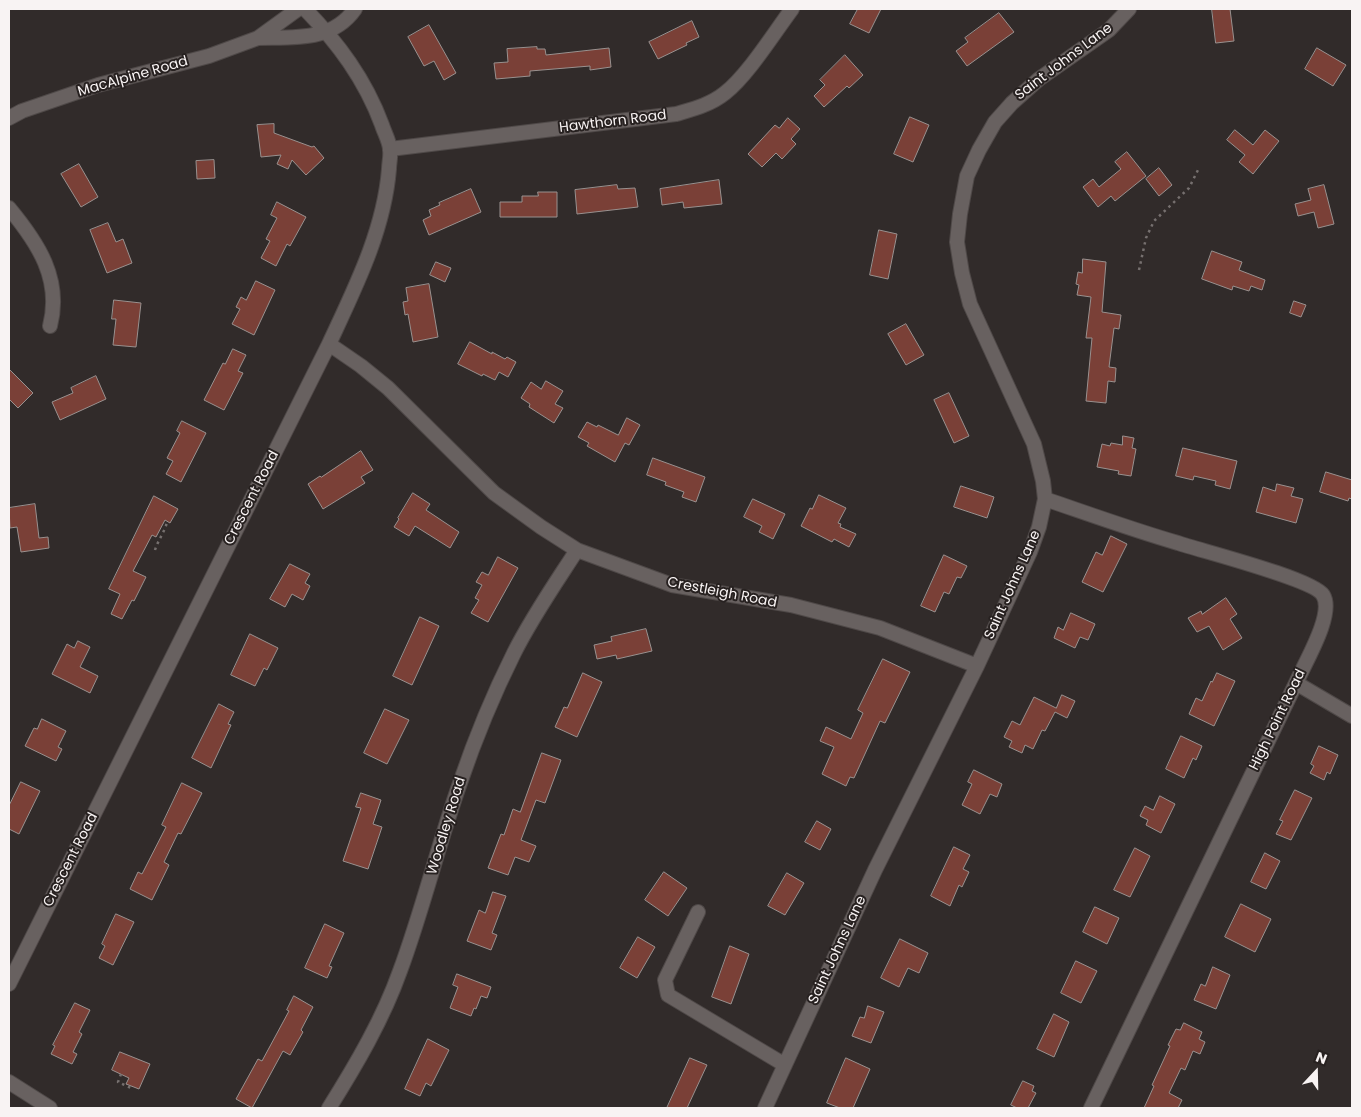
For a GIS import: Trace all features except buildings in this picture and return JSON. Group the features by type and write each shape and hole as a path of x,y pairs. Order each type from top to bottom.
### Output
{"street":[{"name":"MacAlpine Road","path":"9,118 22,111 90,88 209,56 258,38 298,9"},
{"name":"Crescent Road","path":"9,984 329,344 368,257 381,217 388,184 390,149 377,111 365,86 347,57 328,32 305,9"},
{"name":"MacAlpine Road","path":"258,38 299,38 328,32 355,9"},
{"name":"Hawthorn Road","path":"390,149 667,115 703,106 725,93 744,74 792,9"},
{"name":"Saint Johns Lane","path":"765,1108 875,870 977,666 1030,552 1039,527 1045,499 1043,481 1034,444 970,304 962,272 957,242 967,176 995,122 1012,102 1039,79 1110,30 1129,9"},
{"path":"9,208 38,249 50,272 54,294 54,311 50,326"},
{"name":"Crestleigh Road","path":"329,344 388,388 494,493 577,550 672,585 791,606 880,628 977,666"},
{"name":"High Point Road","path":"1045,499 1176,543 1306,583 1324,596 1326,607 1324,621 1296,683 1091,1108"},
{"name":"Woodley Road","path":"329,1108 376,1026 400,972 421,912 460,782 489,709 514,653 540,606 577,550"},
{"path":"1296,683 1352,716"},
{"path":"698,912 665,980 668,995 785,1065"},
{"path":"9,1082 50,1108"}],"path":[{"path":"1139,270 1146,238 1154,221 1189,188 1198,170"},
{"path":"155,550 167,524 166,521"},
{"path":"121,1074 118,1082 131,1088"}]}
